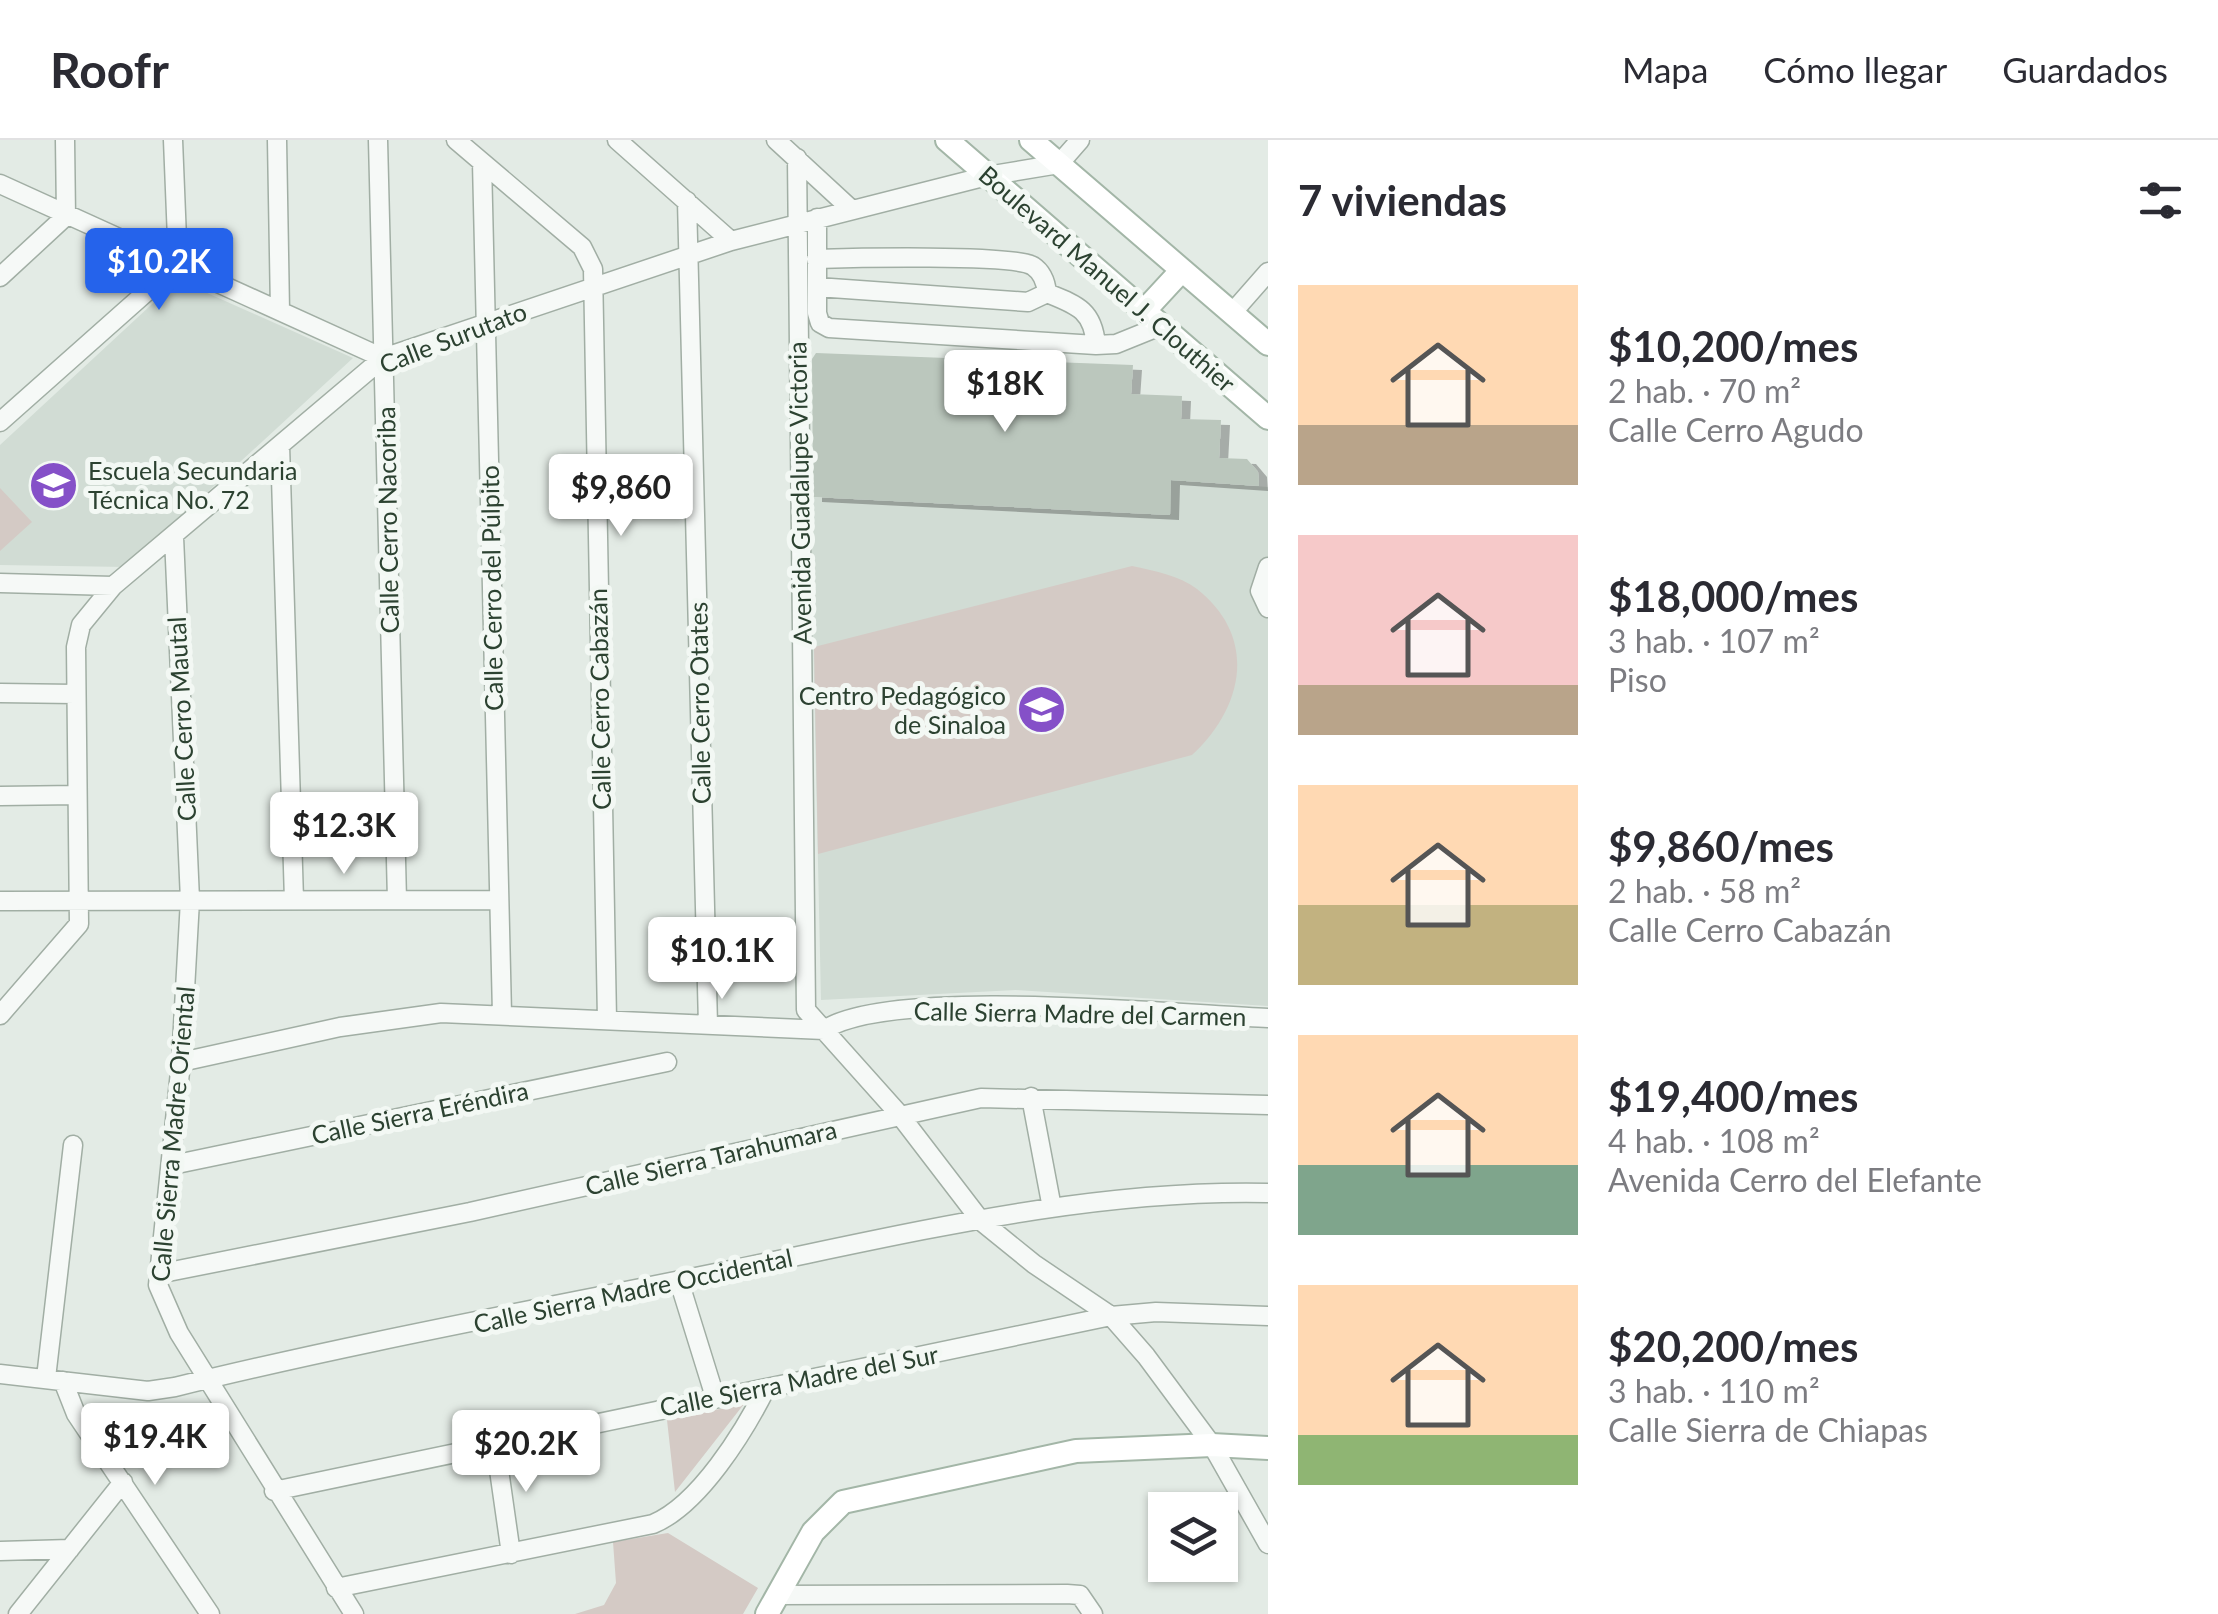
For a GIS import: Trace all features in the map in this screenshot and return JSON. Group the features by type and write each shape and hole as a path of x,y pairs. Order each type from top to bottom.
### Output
{"main road":[{"name":"Boulevard Manuel J. Clouthier","path":"947,140 1268,418"},
{"path":"1032,140 1268,344"},
{"path":"1154,317 1182,270"},
{"path":"773,1604 813,1532 843,1502 1076,1451 1212,1445 1268,1448"}],"street":[{"path":"0,277 66,216 65,140"},
{"path":"172,140 178,264"},
{"path":"277,140 280,311"},
{"name":"Calle Cerro Nacoriba","path":"378,140 397,900"},
{"name":"Calle Cerro Cabazán","path":"456,140 582,247 593,268 607,1020"},
{"path":"617,140 731,241"},
{"path":"776,140 852,210"},
{"path":"1059,164 1080,140"},
{"name":"Avenida Guadalupe Victoria","path":"797,158 806,1010 899,1114 981,1221 1034,1264 1111,1316 1175,1392 1212,1445 1268,1544"},
{"name":"Calle Cerro del Púlpito","path":"482,162 502,1014"},
{"name":"Calle Surutato","path":"81,900 77,634 113,586 384,358 731,241 987,176 1059,164"},
{"path":"0,184 384,358"},
{"name":"Calle Cerro Otates","path":"687,201 708,1024"},
{"path":"817,218 820,323 829,328 1096,345 1116,344 1154,317"},
{"path":"816,259 920,258 1027,264 1044,279 1047,292 1042,299 1028,302 817,287"},
{"path":"0,422 178,264"},
{"path":"1232,314 1268,272"},
{"path":"1047,292 1086,310 1094,325 1096,345"},
{"path":"280,445 294,900"},
{"name":"Calle Cerro Mautal","path":"174,537 190,900"},
{"path":"1268,567 1260,591 1268,608"},
{"path":"0,583 113,586"},
{"path":"0,693 75,694"},
{"path":"0,796 77,796"},
{"path":"0,1015 78,924 81,900"},
{"name":"Calle Sierra Madre Oriental","path":"190,900 182,1062 158,1274 162,1302 274,1491 354,1614"},
{"path":"0,901 499,900"},
{"name":"Calle Sierra Madre del Carmen","path":"182,1062 403,1015 502,1014 824,1030 843,1018 930,1008 1268,1018"},
{"name":"Calle Sierra Eréndira","path":"172,1165 667,1062"},
{"path":"1031,1097 1052,1208"},
{"name":"Calle Sierra Tarahumara","path":"158,1274 470,1212 982,1098 1268,1105"},
{"path":"73,1146 54,1380 210,1614"},
{"name":"Calle Sierra Madre Occidental","path":"0,1374 148,1390 679,1280 1052,1208 1200,1192 1268,1193"},
{"path":"679,1280 715,1397"},
{"name":"Calle Sierra Madre del Sur","path":"274,1491 1111,1316 1156,1312 1268,1316"},
{"path":"336,1588 653,1524 673,1516 752,1417 766,1388"},
{"path":"495,1442 511,1554"},
{"path":"18,1614 123,1482"},
{"path":"0,1551 70,1550"},
{"path":"773,1604 1067,1594 1080,1595 1093,1614"}],"shaded area":[{"path":"178,280 353,358 126,567 0,565 0,445"},
{"name":"Centro Pedagógico de Sinaloa","path":"1171,480 1268,487 1268,1006 1016,990 821,1000 810,497 1169,515"},
{"path":"0,488 32,522 0,551"},
{"path":"1132,566 1190,584 1217,608 1230,629 1237,673 1232,695 1223,716 1192,755 818,854 814,647"},
{"path":"744,1404 675,1492 667,1420"},
{"path":"668,1533 758,1588 743,1614 575,1614 604,1605 616,1583 613,1542"}],"building":[{"path":"816,353 1133,365 1131,394 1182,396 1181,419 1221,420 1219,458 1247,459 1258,472 1259,486 1171,480 1170,515 813,497 812,359"}],"place":[{"name":"Escuela Secundaria Técnica No. 72","path":"53,485"},
{"name":"Centro Pedagógico de Sinaloa","path":"1041,710"}]}
